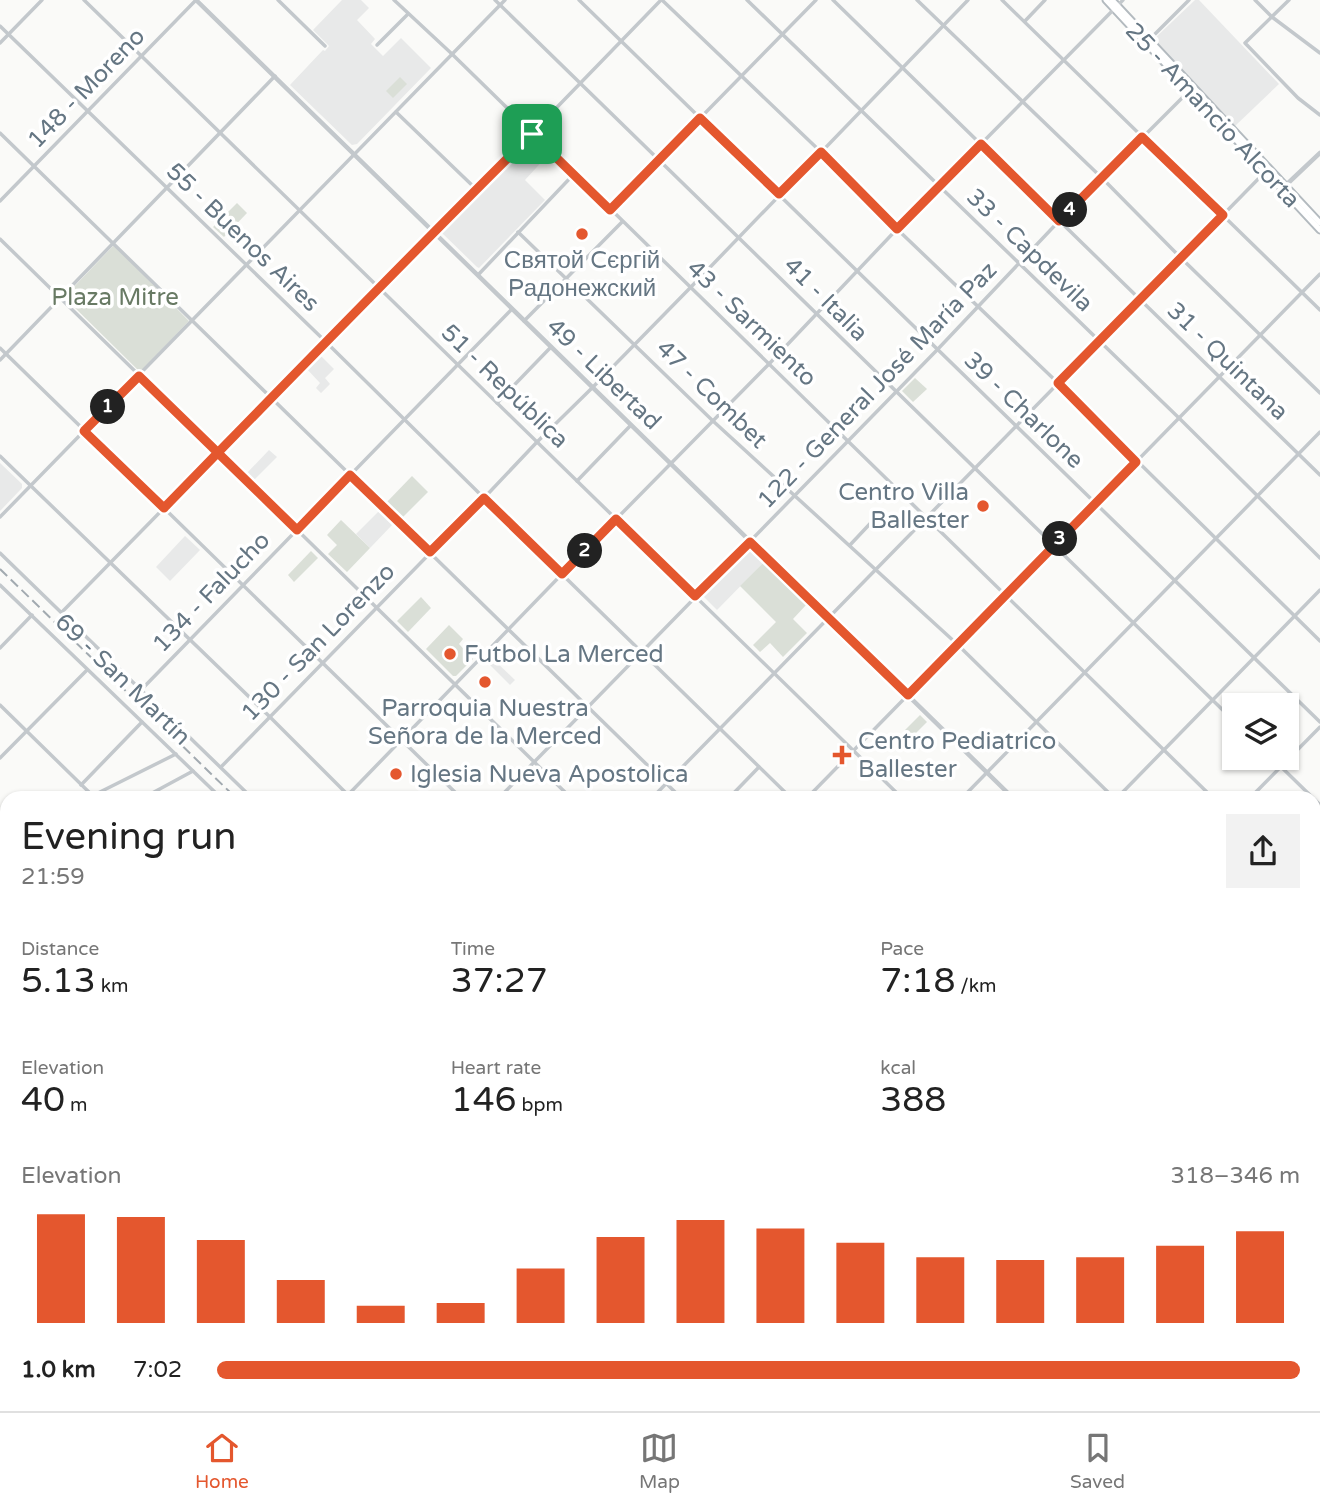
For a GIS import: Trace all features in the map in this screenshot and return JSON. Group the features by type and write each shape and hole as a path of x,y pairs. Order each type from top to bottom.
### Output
{"main road":[{"name":"25 - Amancio Alcorta","path":"1106,0 1116,7"},
{"path":"1112,0 1283,188 1320,223"},
{"name":"25 - Amancio Alcorta","path":"1283,188 1320,230"}],"street":[{"path":"0,43 42,0"},
{"name":"51 - República","path":"84,0 895,791"},
{"name":"148 - Moreno","path":"0,201 196,0"},
{"name":"49 - Libertad","path":"196,0 1006,791"},
{"path":"278,0 325,46"},
{"name":"43 - Sarmiento","path":"394,0 1206,791"},
{"name":"41 - Italia","path":"495,0 1222,709"},
{"path":"0,517 505,0"},
{"name":"39 - Charlone","path":"579,0 1320,725"},
{"path":"62,612 662,0 1320,641"},
{"name":"33 - Capdevila","path":"747,0 1320,558"},
{"path":"610,210 816,0"},
{"name":"31 - Quintana","path":"833,0 1320,475"},
{"path":"917,0 1320,393"},
{"name":"130 - San Lorenzo","path":"221,767 968,0"},
{"path":"1002,0 1320,310"},
{"path":"1024,22 1045,0"},
{"path":"354,791 856,271 1123,0"},
{"path":"1148,41 1189,0"},
{"path":"1255,0 1272,17 1320,53"},
{"path":"1289,0 1245,43 1298,98 1320,115"},
{"path":"377,45 408,13"},
{"name":"55 - Buenos Aires","path":"0,26 784,791"},
{"path":"0,360 275,76"},
{"name":"122 - General José María Paz","path":"506,791 937,350 1059,221 1192,88"},
{"path":"396,112 476,189"},
{"path":"0,133 674,791"},
{"path":"1283,188 1320,153"},
{"path":"659,791 1267,170"},
{"path":"478,275 574,175"},
{"path":"524,321 622,222"},
{"name":"47 - Combet","path":"519,232 713,421 876,569 1108,791"},
{"path":"0,239 564,791"},
{"path":"814,791 1320,274"},
{"name":"134 - Falucho","path":"141,690 512,309"},
{"path":"497,403 551,347"},
{"path":"0,348 454,791"},
{"path":"577,481 631,425"},
{"path":"969,791 1320,432"},
{"path":"0,456 270,717 342,791"},
{"path":"850,545 881,512"},
{"path":"0,553 245,791"},
{"name":"69 - San Martín","path":"0,585 214,791"},
{"path":"1122,791 1320,590"},
{"path":"0,648 32,615"},
{"path":"0,758 87,670"},
{"path":"0,705 86,791"},
{"path":"81,785 142,722"},
{"path":"1299,748 1320,725"},
{"path":"104,791 176,754"},
{"path":"736,791 758,767"},
{"path":"1257,791 1278,770"},
{"path":"1284,770 1306,791"},
{"path":"156,791 193,771"}],"shaded area":[{"path":"342,0 361,0 369,8 357,20 375,39 371,44 383,56 401,38 431,68 357,144 352,145 290,85 329,46 313,30"},
{"path":"1195,0 1199,0 1279,84 1234,127 1154,42"},
{"path":"529,141 547,156 525,180 545,200 479,268 442,230"},
{"path":"319,354 334,369 325,378 330,384 321,393 316,388 320,383 306,368"},
{"path":"269,450 277,457 253,481 246,474"},
{"path":"0,463 22,484 22,488 0,511"},
{"path":"379,511 393,524 370,548 356,534"},
{"path":"185,536 200,550 170,581 156,567"},
{"path":"749,548 764,562 717,610 704,595"},
{"path":"490,656 515,680 510,685 485,660"}],"green space":[{"path":"400,77 407,84 393,98 386,91"},
{"path":"237,203 247,213 224,237 213,227"},
{"name":"Plaza Mitre","path":"114,245 189,321 140,372 64,297"},
{"path":"915,378 927,389 913,402 902,391"},
{"path":"412,476 428,492 402,518 386,503"},
{"path":"341,520 370,548 347,572 328,554 337,545 327,535"},
{"path":"311,551 318,558 294,582 288,575"},
{"path":"764,562 807,604 793,619 807,633 783,657 770,643 760,652 753,645 776,622 740,586"},
{"path":"421,597 431,608 408,632 397,621"},
{"name":"Futbol La Merced","path":"449,625 463,639 459,644 473,659 456,676 426,649"},
{"path":"920,715 927,722 912,737 905,730"}],"railway":[{"path":"0,569 229,791"}],"place":[{"name":"Святой Cєргій Pадонежский","path":"582,234"},
{"name":"Centro Villa Ballester","path":"983,506"},
{"name":"Futbol La Merced","path":"450,654"},
{"name":"Parroquia Nuestra Señora de la Merced","path":"485,682"},
{"name":"Centro Pediatrico Ballester","path":"842,755"},
{"name":"Iglesia Nueva Apostolica","path":"396,774"}],"route":[{"path":"532,134 476,189 380,288 326,342 273,397 218,453 164,508 84,431 139,376 212,447 218,453 257,492 297,530 350,475 430,552 484,498 562,574 616,519 695,596 750,542 908,695 1136,462 1058,383 1223,215 1142,137 1059,221 981,144 897,229 821,152 779,194 700,118 610,210 532,134"}]}
